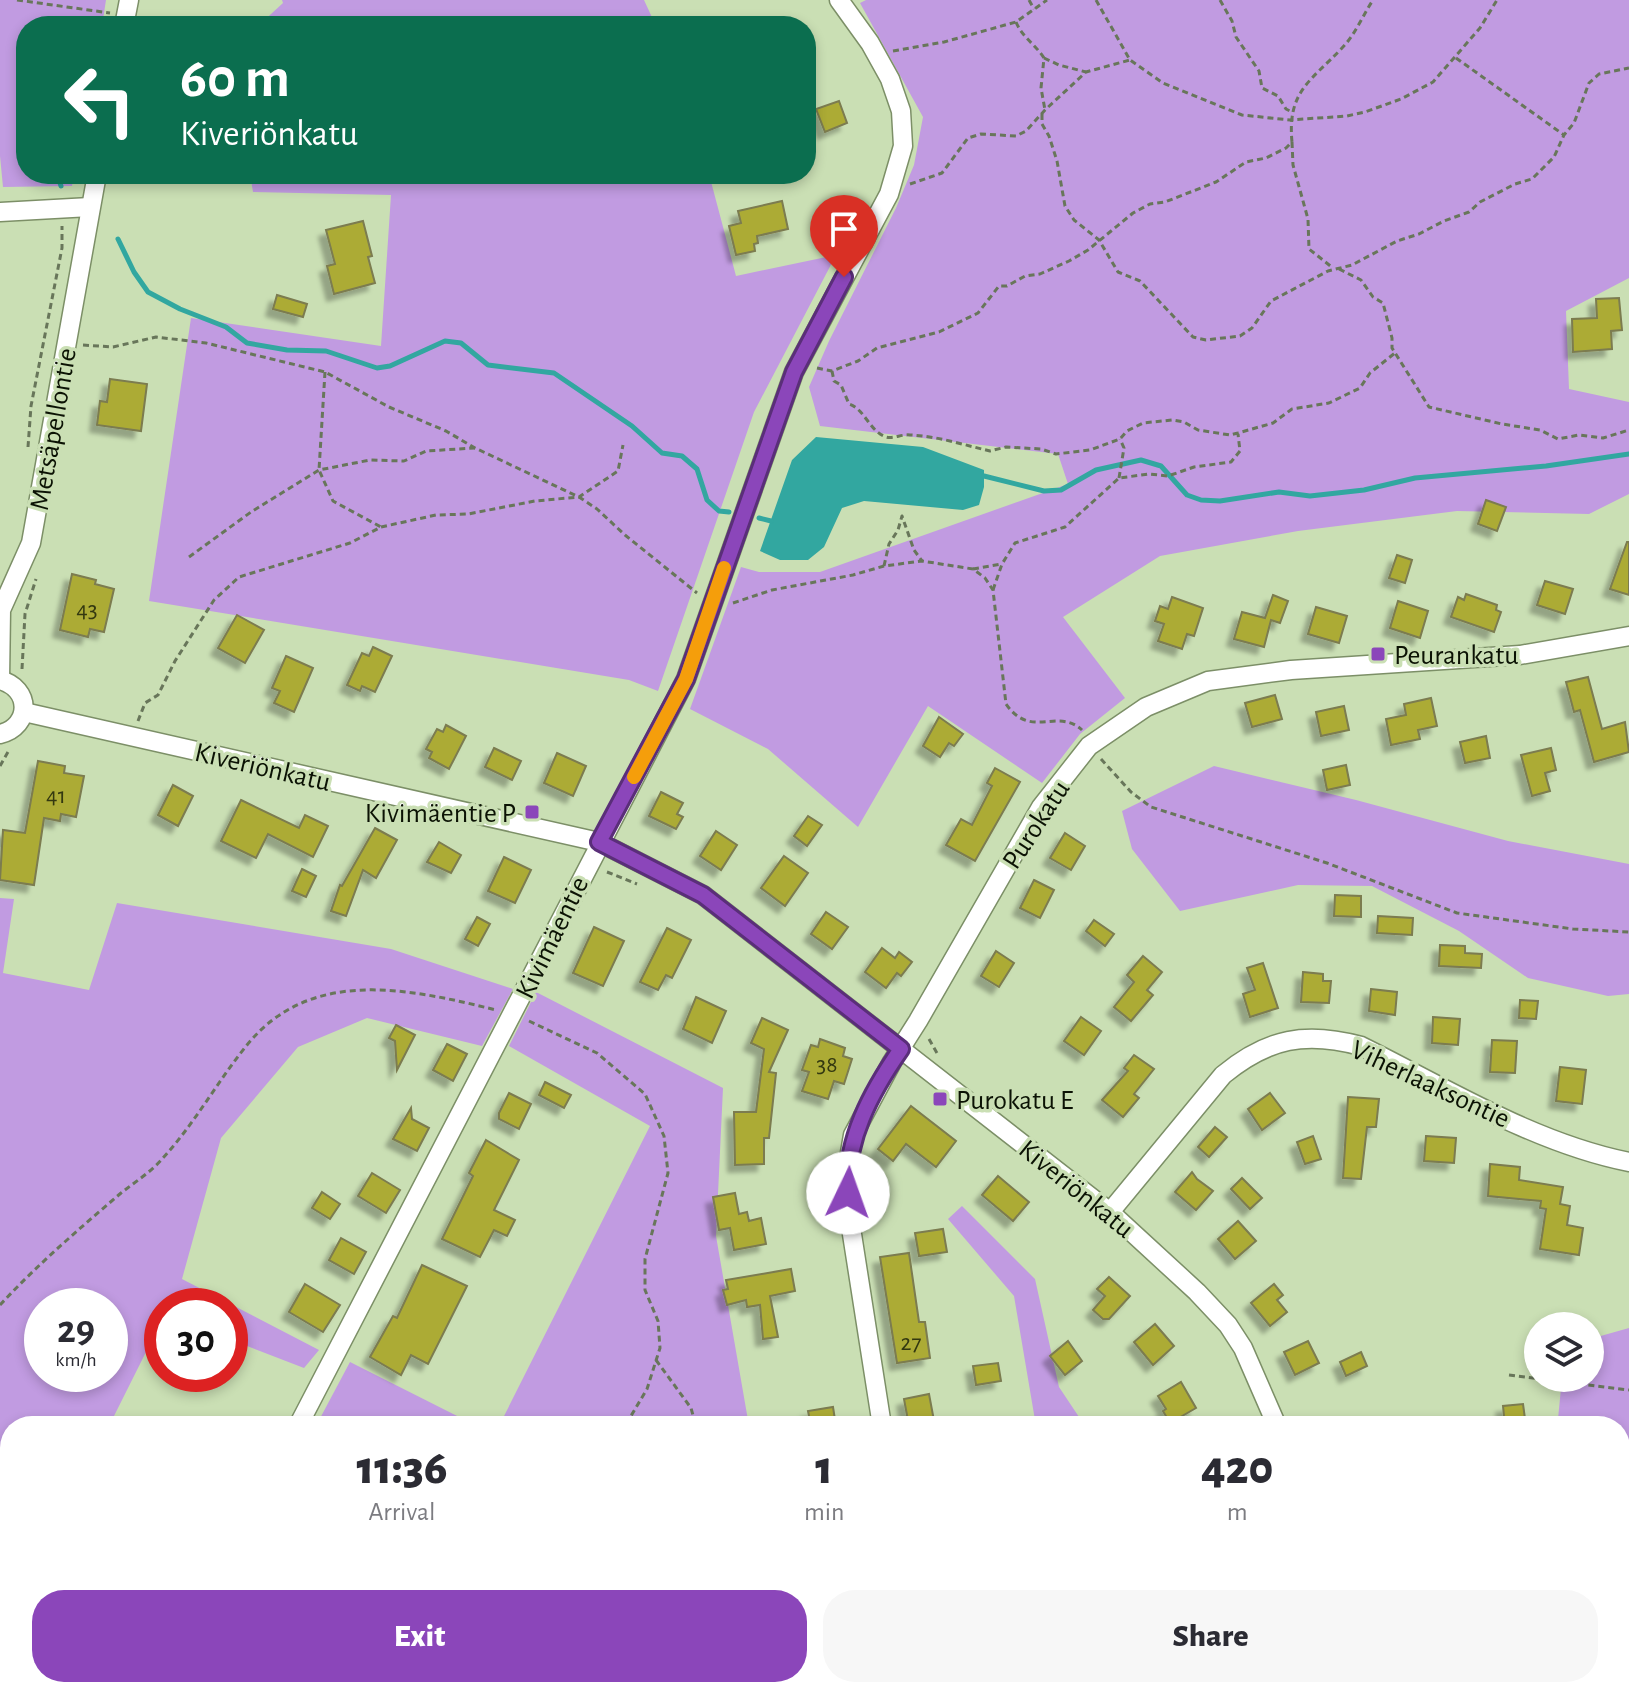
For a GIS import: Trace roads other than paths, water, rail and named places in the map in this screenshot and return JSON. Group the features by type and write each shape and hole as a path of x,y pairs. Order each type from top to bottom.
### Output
{"street":[{"name":"Kivimäentie","path":"303,1416 513,1014 587,864 686,679 794,372 889,194 903,146 901,111 890,79 839,0"},
{"name":"Metsäpellontie","path":"0,680 1,610 31,543 95,184"},
{"path":"0,212 90,207"},
{"name":"Purokatu","path":"880,1416 849,1215 847,1170 853,1135 1041,807 1089,746 1146,707 1208,681 1291,670 1520,655 1629,636"},
{"path":"0,680 16,687 21,694 24,712 6,740"},
{"name":"Kiveriönkatu","path":"24,712 599,842 703,895 1110,1212 1228,1325 1243,1348 1273,1416"},
{"name":"Viherlaaksontie","path":"1110,1212 1223,1075 1244,1057 1270,1045 1300,1038 1331,1038 1361,1046 1543,1137 1596,1155 1629,1162"}],"water":[{"path":"816,437 923,447 984,470 984,487 979,505 963,510 864,501 842,508 824,547 808,560 780,560 760,551 792,460"}],"waterway":[{"path":"118,239 148,292 180,309 226,327 247,343 287,350 326,351 377,368 390,366 445,341 461,343 488,365 554,373 632,426 662,453 682,456 697,469 707,500 719,511 729,512"},
{"path":"984,476 1044,491 1061,490 1096,470 1141,460 1161,466 1187,495 1201,500 1220,501 1279,492 1310,496 1364,490 1415,478 1546,466 1629,454"},
{"path":"759,518 771,521"}],"place":[{"name":"Peurankatu","path":"1378,654"},
{"name":"Kivimäentie P","path":"532,812"},
{"name":"Purokatu E","path":"940,1099"}]}
